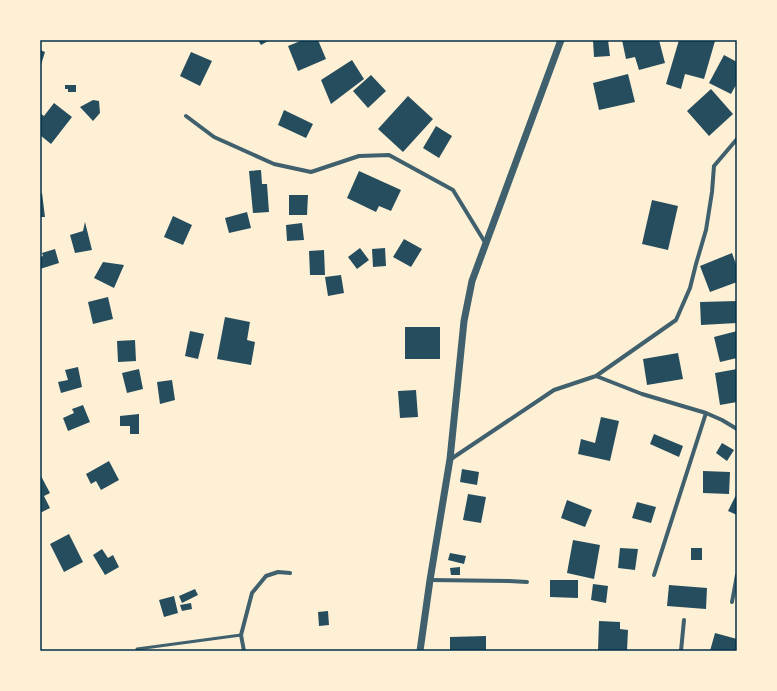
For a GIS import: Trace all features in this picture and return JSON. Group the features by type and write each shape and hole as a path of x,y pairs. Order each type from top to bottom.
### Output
{"street":[{"path":"420,651 450,459 464,321 472,281 561,40"},
{"path":"186,116 214,138 274,164 311,172 359,156 389,155 453,190 486,245"},
{"path":"450,459 554,390 596,376 676,320 690,288 706,230 712,192 714,166 737,139"},
{"path":"596,376 642,394 722,420 737,429"},
{"path":"654,575 706,414"},
{"path":"244,651 240,635 252,593 266,576 278,572 290,573"},
{"path":"732,602 737,575"},
{"path":"430,580 527,582"},
{"path":"681,651 684,620"}],"lane":[{"path":"137,649 240,635"}],"building":[{"path":"258,40 270,40 261,45"},
{"path":"303,40 318,40 326,59 298,71 288,46"},
{"path":"593,40 608,40 610,56 594,57"},
{"path":"622,40 659,40 665,63 639,70 635,57 626,59"},
{"path":"679,40 715,41 704,79 685,74 681,89 666,84"},
{"path":"40,50 45,52 40,68"},
{"path":"191,52 212,61 200,86 180,76"},
{"path":"724,55 737,62 737,83 731,94 709,83"},
{"path":"352,60 364,79 331,104 321,80"},
{"path":"628,74 635,102 599,110 593,83"},
{"path":"371,75 386,91 368,108 353,91"},
{"path":"65,85 76,85 76,92 68,92 68,89 65,89"},
{"path":"711,89 733,114 709,136 687,111"},
{"path":"408,96 433,119 403,152 378,129"},
{"path":"93,100 99,101 100,113 93,121 80,107"},
{"path":"54,103 72,117 51,144 40,135 40,115 41,114 44,116"},
{"path":"284,110 313,124 306,138 278,125"},
{"path":"436,126 452,136 439,158 423,148"},
{"path":"261,170 262,184 267,184 269,212 253,213 249,171"},
{"path":"359,171 401,190 391,211 379,206 376,212 347,198"},
{"path":"42,193 45,217 40,217 40,194"},
{"path":"289,195 308,195 307,215 289,215"},
{"path":"652,200 678,206 668,250 642,244"},
{"path":"247,212 251,228 229,233 225,218"},
{"path":"173,216 192,225 183,245 164,237"},
{"path":"85,222 92,250 75,253 70,235 83,231"},
{"path":"302,223 304,240 287,241 286,225"},
{"path":"404,239 422,249 411,267 393,257"},
{"path":"360,248 369,260 357,269 348,257"},
{"path":"385,248 386,266 373,267 372,249"},
{"path":"55,249 59,263 40,269 40,257 43,256 42,253"},
{"path":"324,250 325,275 310,275 309,251"},
{"path":"732,253 737,267 737,282 710,292 700,266"},
{"path":"103,262 124,265 114,288 94,278"},
{"path":"341,275 344,293 328,296 325,277"},
{"path":"108,297 113,319 93,324 88,302"},
{"path":"737,301 737,323 701,325 700,302"},
{"path":"225,317 250,322 247,340 255,342 251,365 217,359"},
{"path":"405,327 440,327 440,359 405,359"},
{"path":"190,331 204,334 198,359 185,356"},
{"path":"737,331 737,358 720,362 714,337"},
{"path":"135,340 136,361 118,362 117,341"},
{"path":"678,353 683,379 647,385 643,359"},
{"path":"78,367 82,387 61,393 58,382 68,380 65,370"},
{"path":"139,369 143,389 127,393 122,373"},
{"path":"737,369 737,402 720,405 715,373"},
{"path":"172,380 175,400 160,404 157,382"},
{"path":"416,390 418,417 400,418 398,391"},
{"path":"83,405 90,422 68,431 63,418 74,413 72,409"},
{"path":"139,414 139,434 130,434 130,426 120,426 120,416"},
{"path":"601,417 619,421 610,461 578,454 581,439 595,443"},
{"path":"654,434 683,446 679,457 650,444"},
{"path":"722,443 734,450 727,461 716,453"},
{"path":"109,461 119,480 101,490 96,481 91,484 86,474"},
{"path":"462,469 479,472 477,485 460,482"},
{"path":"703,471 730,472 729,494 703,493"},
{"path":"40,476 50,493 44,496 50,508 40,513"},
{"path":"737,493 737,515 728,511"},
{"path":"468,494 486,497 481,523 463,520"},
{"path":"567,500 592,510 585,527 561,518"},
{"path":"637,502 656,507 651,523 632,518"},
{"path":"69,534 83,562 64,572 50,544"},
{"path":"573,540 600,545 594,579 567,573"},
{"path":"620,548 638,549 635,570 618,568"},
{"path":"691,548 702,548 702,560 691,560"},
{"path":"102,549 108,558 113,555 119,567 105,575 93,555"},
{"path":"450,553 466,556 464,564 448,560"},
{"path":"460,567 460,575 451,575 450,568"},
{"path":"550,580 578,580 578,598 550,597"},
{"path":"593,584 608,586 606,603 591,600"},
{"path":"669,585 707,588 706,609 667,606"},
{"path":"195,589 198,595 182,603 179,596"},
{"path":"174,596 178,613 164,617 159,600"},
{"path":"191,603 192,609 182,611 180,605"},
{"path":"328,611 329,625 319,626 318,612"},
{"path":"599,621 620,622 620,629 628,630 627,651 598,651"},
{"path":"715,633 737,639 736,651 710,651"},
{"path":"486,636 486,651 450,651 450,637"}]}
